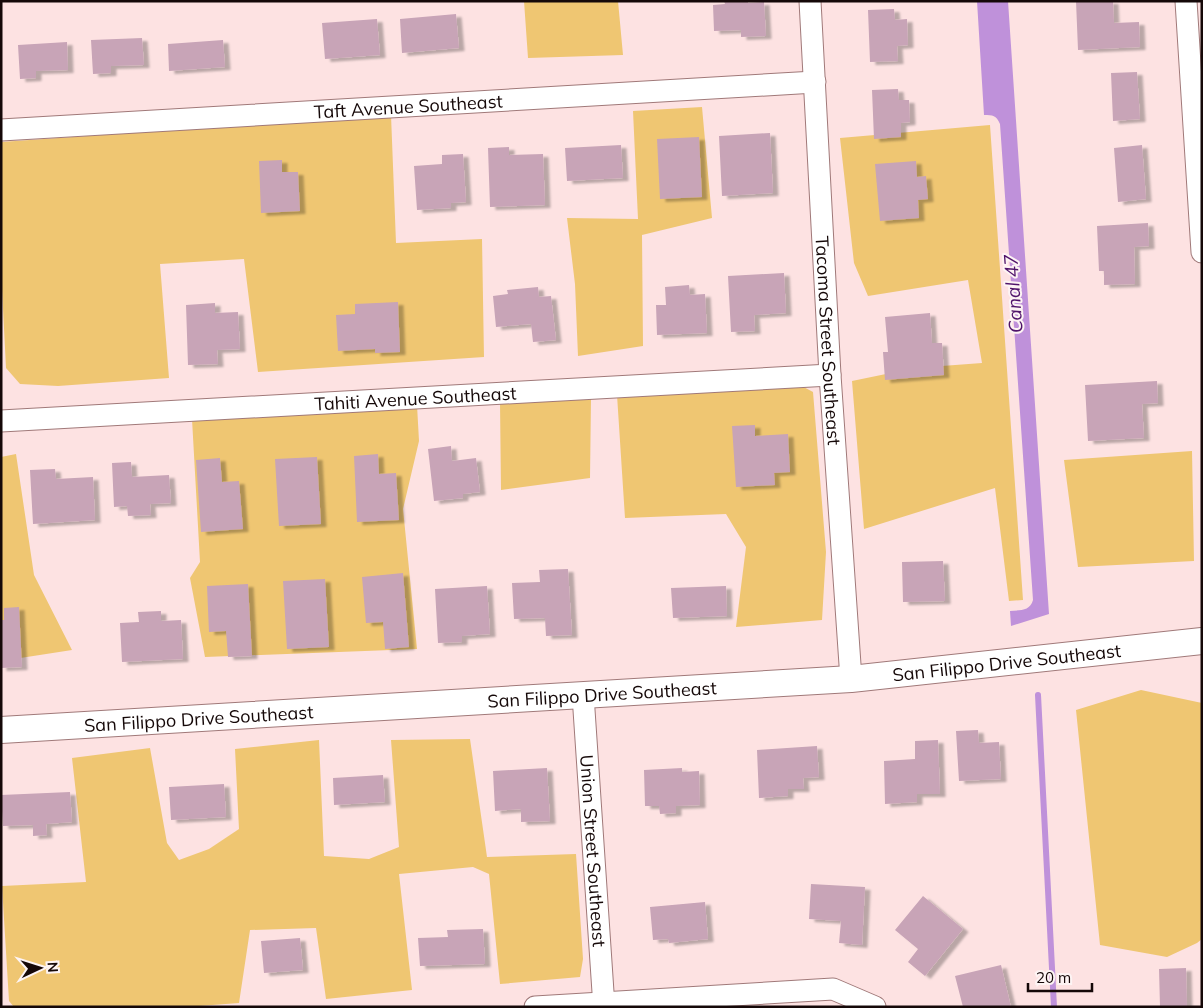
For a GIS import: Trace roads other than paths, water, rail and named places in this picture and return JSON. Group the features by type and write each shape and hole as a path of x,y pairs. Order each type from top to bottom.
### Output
{"street":[{"name":"Tacoma Street Southeast","path":"810,1 830,375 851,678"},
{"path":"1186,1 1195,38 1202,252"},
{"name":"Taft Avenue Southeast","path":"1,130 815,82"},
{"name":"Tahiti Avenue Southeast","path":"1,421 830,375"},
{"name":"San Filippo Drive Southeast","path":"1,730 851,678 1202,641"},
{"name":"Union Street Southeast","path":"583,695 604,1005"},
{"path":"535,1007 604,1005 833,989 874,1006"}],"water":[{"name":"Canal 47","path":"977,1 1008,1 1049,614 1011,626 1010,611 1027,608 1032,604 1033,600 1000,124 994,116 984,115"}],"waterway":[{"path":"1038,695 1054,1007"}]}
